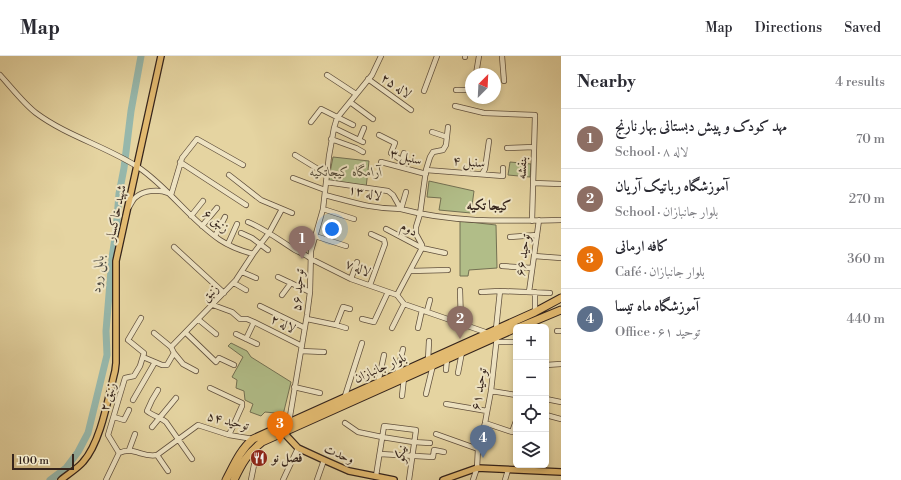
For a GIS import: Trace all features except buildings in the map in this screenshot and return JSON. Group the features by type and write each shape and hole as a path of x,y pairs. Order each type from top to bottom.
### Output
{"highway":[{"name":"بلوار جانبازان","path":"496,336 561,298"},
{"path":"527,324 561,310"},
{"name":"بلوار جانبازان","path":"226,480 239,454 253,439 345,396 397,374 430,363 448,359 513,329"},
{"name":"بلوار جانبازان","path":"234,480 245,457 262,442 404,378 488,332 496,336"}],"main road":[{"name":"شهید خاکسار","path":"61,480 82,463 92,448 98,433 115,371 116,267 136,166 161,56"},
{"name":"وحدت","path":"283,432 298,448 349,471 394,480"},
{"path":"443,480 477,468 561,472"}],"street":[{"name":"توحید ۵۶","path":"289,422 307,319 310,292 311,251 323,210 326,174 334,128 337,118 372,75 381,56"},
{"path":"424,91 437,56"},
{"path":"477,68 479,56"},
{"path":"502,56 504,82"},
{"path":"327,75 356,94"},
{"name":"زنبق ۶","path":"0,76 35,112 74,136 136,166 163,186 191,216 215,236 228,244 253,254"},
{"name":"لاله ۲۵","path":"368,80 411,110"},
{"path":"456,90 465,90"},
{"path":"350,102 373,119"},
{"name":"بنفشه","path":"455,106 484,113 535,115 532,221"},
{"path":"311,122 320,109 353,124"},
{"path":"448,127 446,145 443,150 433,152 426,172 420,214 416,226 416,234 422,248 397,295 404,304 488,332"},
{"path":"334,128 361,141 364,128"},
{"path":"432,132 447,136"},
{"name":"سنبل ۳","path":"379,135 395,143 391,153 401,160"},
{"path":"128,209 135,198 140,195 161,190 171,195 180,162 197,139 243,165"},
{"path":"332,139 363,152"},
{"path":"482,174 486,169 489,141"},
{"path":"507,148 534,147"},
{"path":"400,167 404,154"},
{"path":"295,155 326,174"},
{"path":"180,162 246,205"},
{"name":"سنبل ۳","path":"381,162 426,172"},
{"name":"سنبل ۴","path":"426,172 503,176 503,168"},
{"path":"228,175 262,200 292,214"},
{"name":"لاله ۱۳","path":"293,178 325,192 365,206 384,209 401,209 420,214 480,220 561,220"},
{"path":"326,182 388,191 393,195 401,209"},
{"path":"533,183 561,184"},
{"path":"401,209 406,192"},
{"path":"191,216 203,201"},
{"path":"202,226 217,208"},
{"name":"زنبق","path":"171,347 234,283 269,233 282,209"},
{"path":"323,210 354,219"},
{"path":"215,236 225,217"},
{"name":"توحید ۶۶","path":"529,292 538,220"},
{"name":"لاله ۷","path":"248,222 258,226 296,251 305,254 311,259 351,279 397,295"},
{"path":"228,244 237,224"},
{"name":"دوم","path":"386,229 422,248 445,253"},
{"path":"241,233 261,244 268,250"},
{"path":"370,285 385,244 384,240 371,234"},
{"path":"510,237 537,235"},
{"path":"316,236 346,246"},
{"path":"174,247 224,293"},
{"path":"534,256 561,258"},
{"path":"351,279 357,262"},
{"path":"502,266 532,268"},
{"path":"410,271 448,270"},
{"path":"242,272 256,278"},
{"path":"278,277 310,292"},
{"path":"234,283 246,290"},
{"path":"282,295 291,283"},
{"path":"460,290 461,323"},
{"path":"500,291 496,336 513,341"},
{"path":"481,292 500,291 550,293"},
{"path":"362,319 374,322 388,292"},
{"path":"535,292 535,312"},
{"path":"418,328 430,300"},
{"path":"392,328 404,304"},
{"name":"لاله ۲","path":"213,305 232,312 240,319 247,319 254,322 301,348"},
{"path":"260,306 305,328"},
{"path":"336,325 343,307 350,309"},
{"path":"141,318 128,340 144,353 143,357 162,365 167,364 174,353"},
{"path":"307,319 346,328"},
{"path":"199,320 216,334"},
{"path":"246,339 254,322"},
{"path":"154,333 171,347 183,364 196,371"},
{"path":"186,333 216,362 219,358 234,365"},
{"path":"236,334 257,344"},
{"name":"توحید ۶۱","path":"473,480 477,468 478,449 492,391 496,336"},
{"path":"426,394 430,363 429,341"},
{"path":"345,396 362,343"},
{"path":"301,348 324,352"},
{"path":"397,374 403,350"},
{"path":"458,373 462,352"},
{"path":"378,383 384,355"},
{"name":"زنبق ۲","path":"119,453 108,435 125,378 134,376 143,357"},
{"path":"446,370 448,359"},
{"path":"133,400 155,362"},
{"path":"549,364 561,364"},
{"path":"402,396 404,378"},
{"path":"294,387 320,393"},
{"path":"210,388 242,403 229,435"},
{"path":"158,390 147,411 166,422 192,459"},
{"path":"492,391 513,394"},
{"path":"152,427 176,398"},
{"path":"549,400 561,402"},
{"path":"446,404 487,411"},
{"path":"114,416 124,420 129,410"},
{"path":"549,416 561,419"},
{"path":"345,423 358,432 413,442 430,443"},
{"path":"485,423 512,432 513,429"},
{"name":"توحید ۵۴","path":"157,455 198,426 229,435 253,439"},
{"name":"نیکو","path":"382,437 384,426 416,430 413,442 409,480"},
{"path":"129,450 135,434"},
{"path":"436,434 478,449"},
{"path":"376,476 382,437"},
{"path":"284,480 298,448"},
{"path":"106,480 119,453 129,450 148,455 157,455 168,471"},
{"path":"251,480 256,460 252,450"},
{"path":"380,454 433,457 434,450 444,452"},
{"path":"317,480 324,460"},
{"path":"505,480 508,470"}],"green space":[{"name":"آرامگاه کیجاتکیه","path":"333,157 369,161 366,188 328,183"},
{"path":"510,162 531,164 530,177 508,175"},
{"path":"429,181 474,191 471,213 439,210 441,198 427,197"},
{"path":"460,221 496,225 497,268 469,270 468,276 460,276"},
{"path":"231,343 247,351 251,357 291,382 283,415 279,419 275,413 265,412 261,416 250,412 253,404 245,400 244,391 236,388 237,380 232,377 243,357 228,346"}],"waterway":[{"name":"بابل رود","path":"50,480 66,468 78,452 88,433 107,355 106,331 119,194 124,168 131,111 141,56"}],"place":[{"name":"مهد کودک و پیش دبستانی بهار نارنج","path":"302,259"},
{"name":"آموزشگاه رباتیک آریان","path":"460,339"},
{"name":"کافه ارمانی","path":"280,444"},
{"name":"فصل نو","path":"259,458"},
{"name":"آموزشگاه ماه تیسا","path":"483,458"}],"district":[{"name":"کیجا تکیه","path":"489,206"}]}
